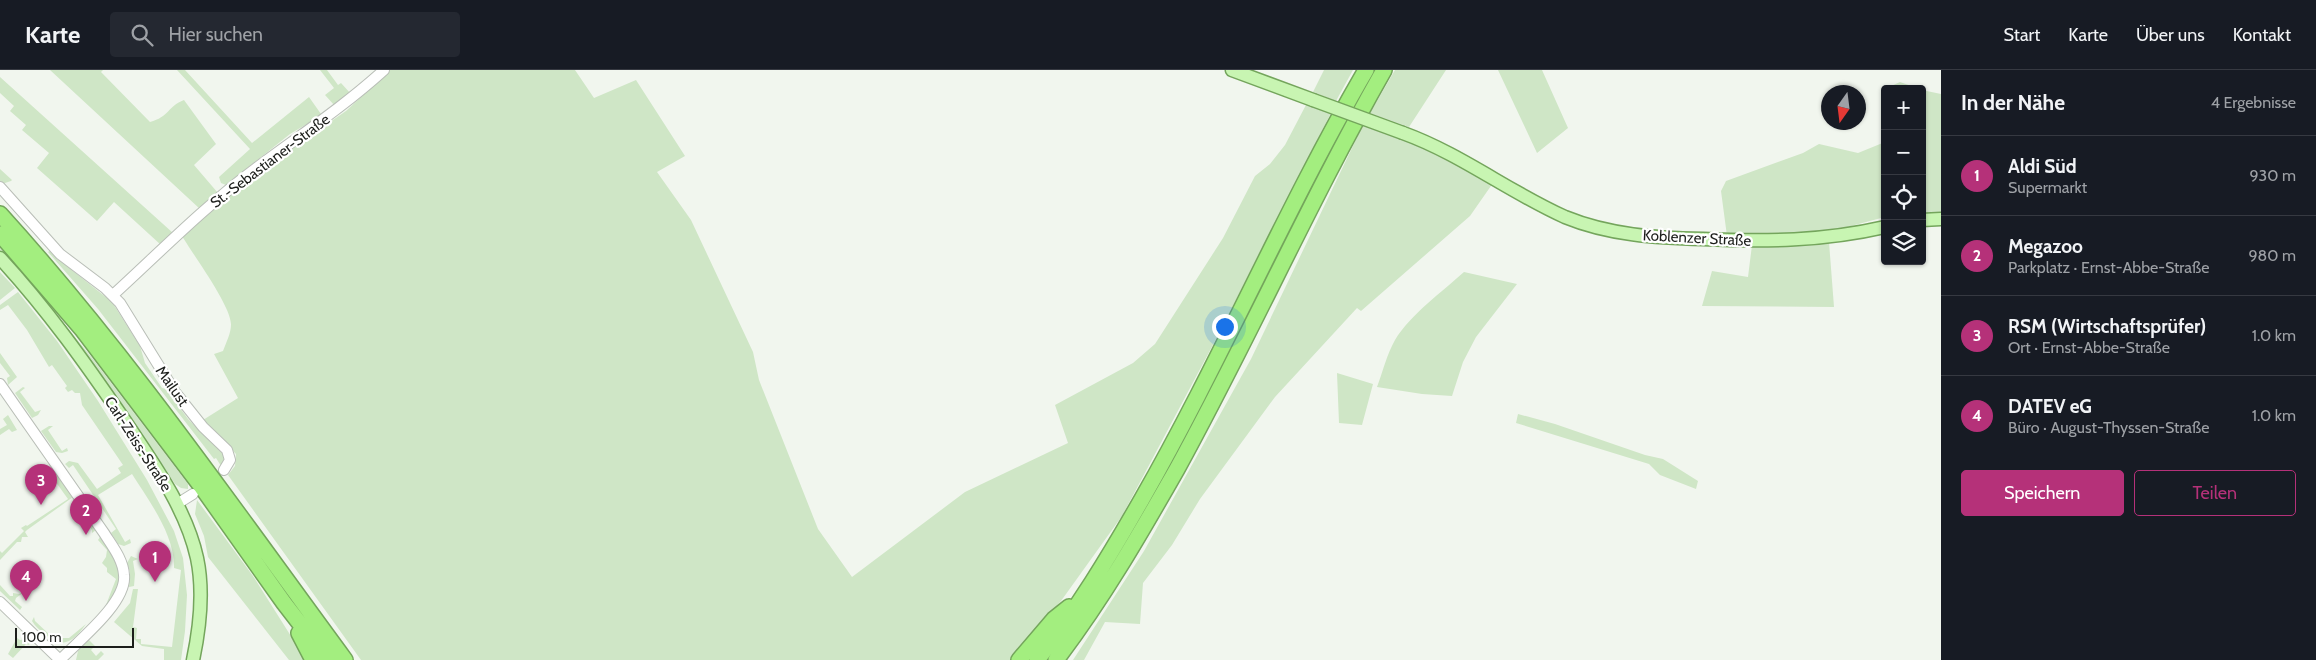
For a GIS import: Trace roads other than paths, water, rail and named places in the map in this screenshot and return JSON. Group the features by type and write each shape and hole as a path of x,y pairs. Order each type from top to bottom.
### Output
{"highway":[{"path":"1056,660 1091,598 1120,538 1163,463 1223,349 1336,123 1366,70"},
{"path":"1037,660 1091,598 1156,507 1207,415 1334,160 1384,70"},
{"path":"0,214 89,317 148,391 345,660"},
{"path":"0,234 82,329 196,479 284,603 328,660"},
{"path":"1019,660 1054,619 1091,598"},
{"path":"1067,660 1082,637 1091,598"},
{"path":"284,603 313,660"}],"main road":[{"name":"Koblenzer Straße","path":"1232,70 1403,133 1452,154 1563,216 1588,225 1655,237 1751,241 1806,240 1848,235 1881,228"},
{"path":"1926,220 1941,219"},
{"name":"Carl-Zeiss-Straße","path":"0,258 38,301 85,362 148,456 177,504 191,537 199,575 200,611 193,660"}],"street":[{"name":"St.-Sebastianer-Straße","path":"113,296 254,169 337,111 384,70"},
{"name":"Mailust","path":"0,187 60,254 113,296 175,392 203,427 227,450 230,460 224,470"},
{"path":"0,384 113,548 124,574 122,591 114,603 60,660 0,602"},
{"path":"177,504 193,494"}],"place":[{"name":"RSM (Wirtschaftsprüfer)","path":"41,505"},
{"name":"Megazoo","path":"86,535"},
{"name":"Aldi Süd","path":"155,582"},
{"name":"DATEV eG","path":"26,601"}]}
